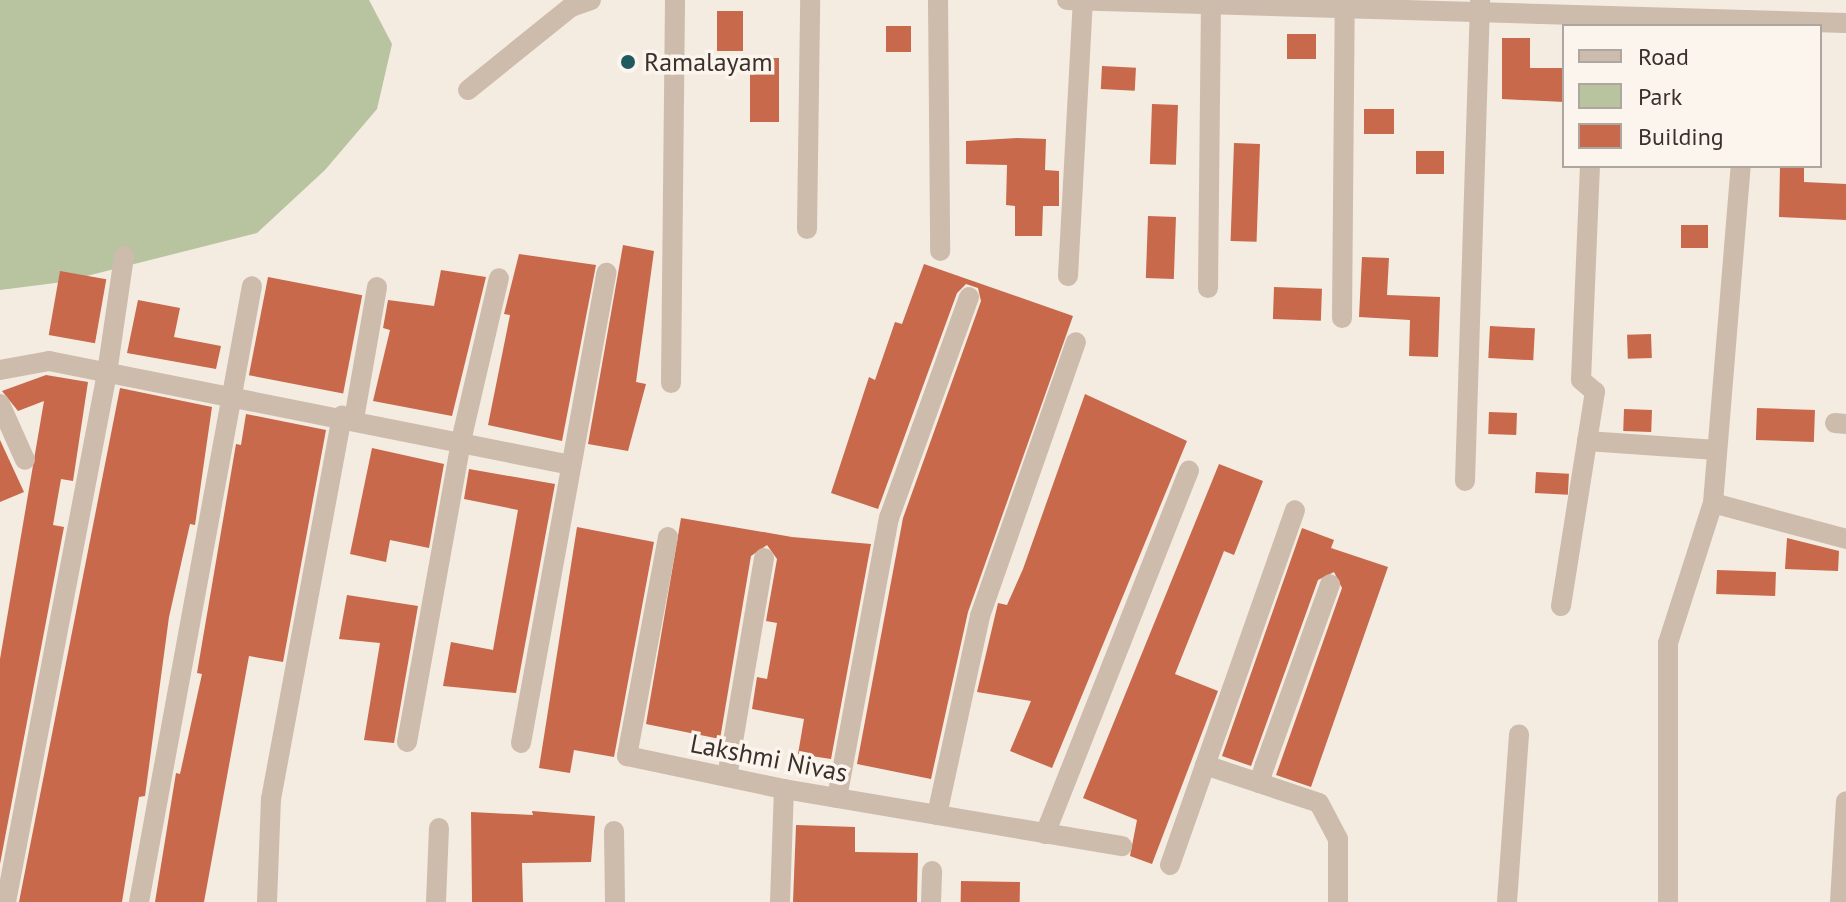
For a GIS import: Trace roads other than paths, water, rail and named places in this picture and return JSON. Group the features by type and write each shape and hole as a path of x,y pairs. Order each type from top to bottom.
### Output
{"street":[{"path":"468,90 571,7 591,0"},
{"path":"671,383 675,0"},
{"path":"807,229 810,0"},
{"path":"938,0 940,251"},
{"path":"1067,0 1480,5 1753,24 1846,23"},
{"path":"1068,276 1083,0"},
{"path":"1753,0 1753,24"},
{"path":"1208,288 1211,1"},
{"path":"1342,318 1345,4"},
{"path":"1465,481 1480,5"},
{"path":"1561,606 1595,392 1581,380 1590,168"},
{"path":"1668,902 1668,643 1713,503 1741,168"},
{"path":"6,902 107,373 124,256"},
{"path":"521,743 606,273"},
{"path":"407,742 461,441 499,278"},
{"path":"139,902 235,395 252,286"},
{"path":"267,902 271,799 377,287"},
{"path":"837,798 889,518 969,297"},
{"path":"937,815 980,616 1076,342"},
{"path":"0,370 49,361 348,417 571,465"},
{"path":"0,404 25,460"},
{"path":"1587,441 1717,450"},
{"path":"1045,834 1189,470"},
{"path":"1713,503 1846,539"},
{"path":"1170,865 1295,510"},
{"name":"Lakshmi Nivas","path":"668,537 627,756 784,789 1122,846"},
{"path":"727,777 764,558"},
{"path":"1262,774 1330,584"},
{"path":"1507,902 1519,734"},
{"path":"1205,765 1319,803 1338,839 1338,902"},
{"path":"780,902 784,789"},
{"path":"1840,902 1846,801"},
{"path":"436,902 439,828"},
{"path":"614,831 615,902"},
{"path":"931,902 932,871"}],"place":[{"name":"Ramalayam","path":"628,62"}]}
